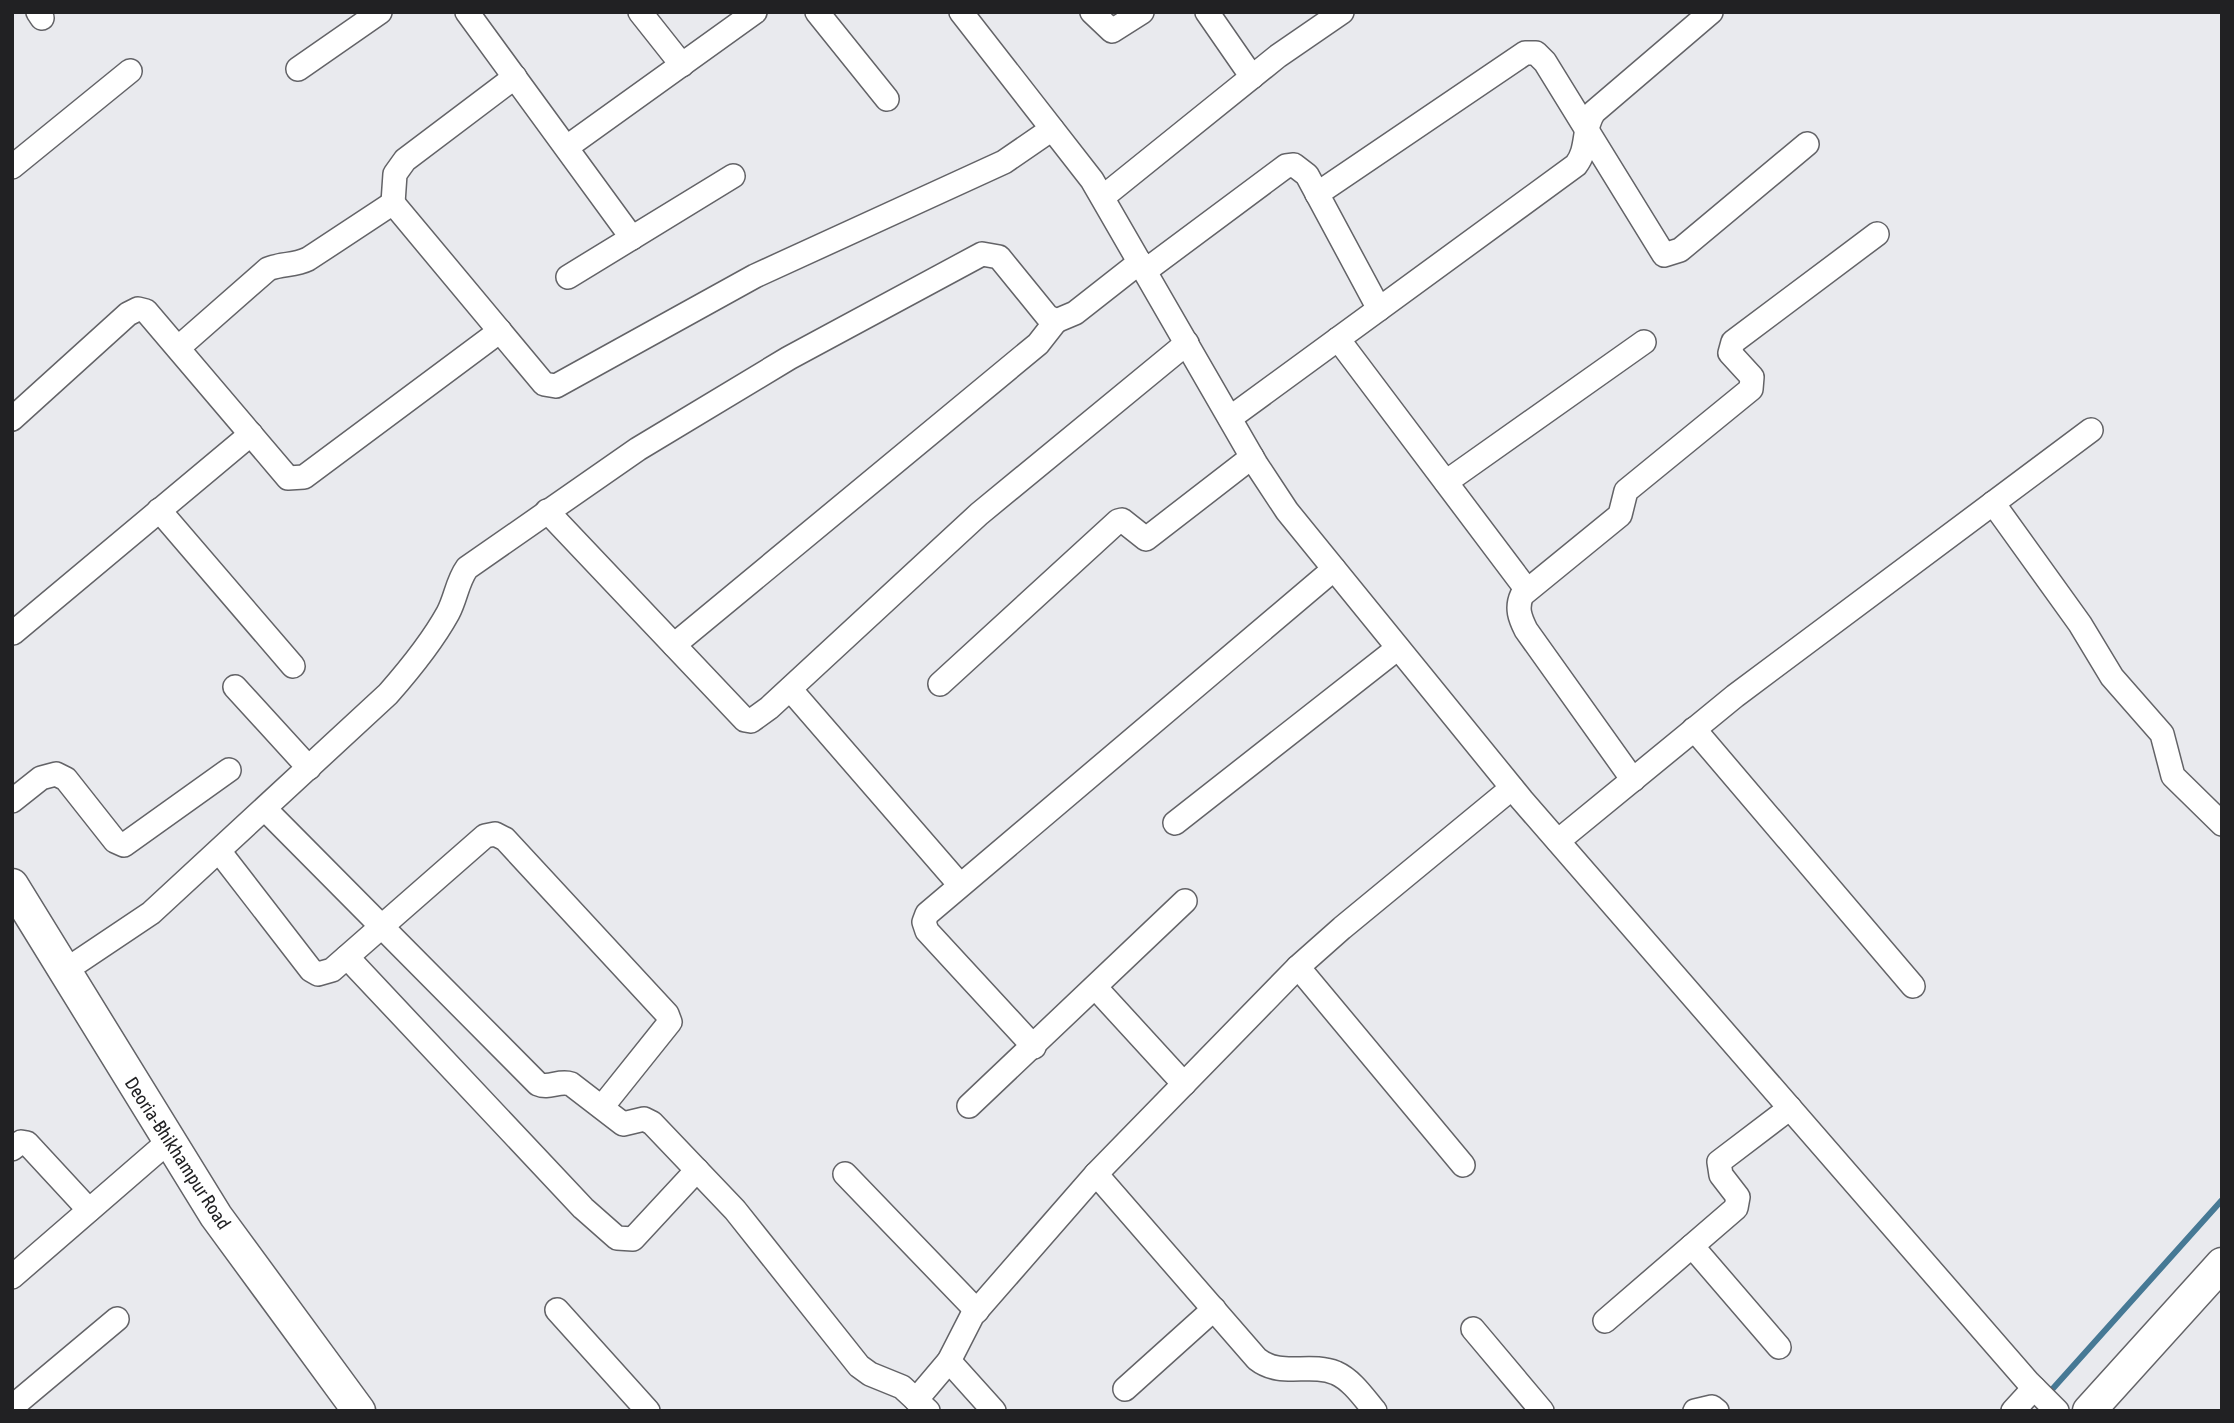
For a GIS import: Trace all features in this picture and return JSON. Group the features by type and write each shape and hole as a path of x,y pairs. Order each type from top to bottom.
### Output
{"main road":[{"name":"Deoria-Bhikhampur Road","path":"12,885 63,972 216,1216 359,1411"},
{"path":"2090,1411 2222,1264"}],"street":[{"path":"298,69 380,12"},
{"path":"467,12 632,238"},
{"path":"640,12 682,65"},
{"path":"567,147 755,12"},
{"path":"817,12 887,99"},
{"path":"961,12 1103,197 1252,457 1287,511 1512,788 2057,1411"},
{"path":"1091,12 1112,31 1142,12"},
{"path":"1207,12 1252,77"},
{"path":"1103,197 1252,77 1342,12"},
{"path":"1230,418 1576,165 1586,146 1587,129 1594,112 1711,12"},
{"path":"1317,194 1525,53 1536,53 1545,62 1664,255 1680,250 1807,144"},
{"path":"12,167 130,71"},
{"path":"515,77 405,160 395,174 393,203 544,384 556,386 755,275 1004,162 1052,129"},
{"path":"674,645 1038,344 1056,321 1075,313 1286,166 1301,168 1379,309"},
{"path":"568,277 733,176"},
{"path":"178,348 268,269 280,264 295,265 308,259 393,203"},
{"path":"1633,780 1526,630 1520,619 1518,603 1527,590 1620,514 1626,491 1751,389 1752,377 1730,353 1733,342 1877,234"},
{"path":"63,972 151,912 378,704 410,669 447,613 459,580 467,568 638,449 789,358 982,254 999,257 1046,316 1056,321"},
{"path":"12,419 128,314 138,309 146,311 288,478 304,477 500,331"},
{"path":"1338,339 1527,590"},
{"path":"1446,482 1644,342"},
{"path":"547,511 745,720 759,717 979,514 1187,343"},
{"path":"1558,841 1694,729 2091,430"},
{"path":"13,633 251,434"},
{"path":"940,684 1118,521 1122,520 1146,539 1252,457"},
{"path":"1993,503 2080,624 2112,677 2162,734 2173,776 2222,824"},
{"path":"159,510 293,666"},
{"path":"1034,1047 927,931 924,922 927,914 1334,569"},
{"path":"1175,823 1398,648"},
{"path":"234,687 309,768"},
{"path":"790,689 960,884"},
{"path":"1694,729 1913,986"},
{"path":"12,801 41,778 56,774 66,779 115,841 124,845 229,770"},
{"path":"265,809 538,1084 544,1087 564,1082 571,1084 624,1124 644,1119 652,1123 735,1210 859,1366 870,1374 902,1387 922,1405 949,1361 963,1330 977,1311 1096,1174 1298,967 1512,788"},
{"path":"219,851 311,970 325,974 485,836 495,834 505,839 667,1014 670,1022 668,1028 602,1107"},
{"path":"969,1106 1185,901"},
{"path":"347,957 592,1216 617,1238 633,1239 697,1170"},
{"path":"1298,967 1463,1164"},
{"path":"1096,988 1184,1084"},
{"path":"1605,1321 1736,1208 1739,1202 1718,1167 1723,1157 1790,1108"},
{"path":"12,1277 169,1141"},
{"path":"12,1149 21,1142 27,1143 89,1210"},
{"path":"845,1174 977,1311"},
{"path":"1096,1174 1266,1366 1276,1370 1327,1370 1338,1374 1375,1411"},
{"path":"1692,1246 1779,1347"},
{"path":"557,1310 648,1411"},
{"path":"1125,1389 1214,1310"},
{"path":"12,1407 117,1319"},
{"path":"1473,1329 1542,1411"},
{"path":"949,1361 994,1411"},
{"path":"2013,1411 2037,1391"},
{"path":"1695,1411 1712,1407 1717,1411"}],"waterway":[{"path":"2048,1394 2222,1200"}]}
